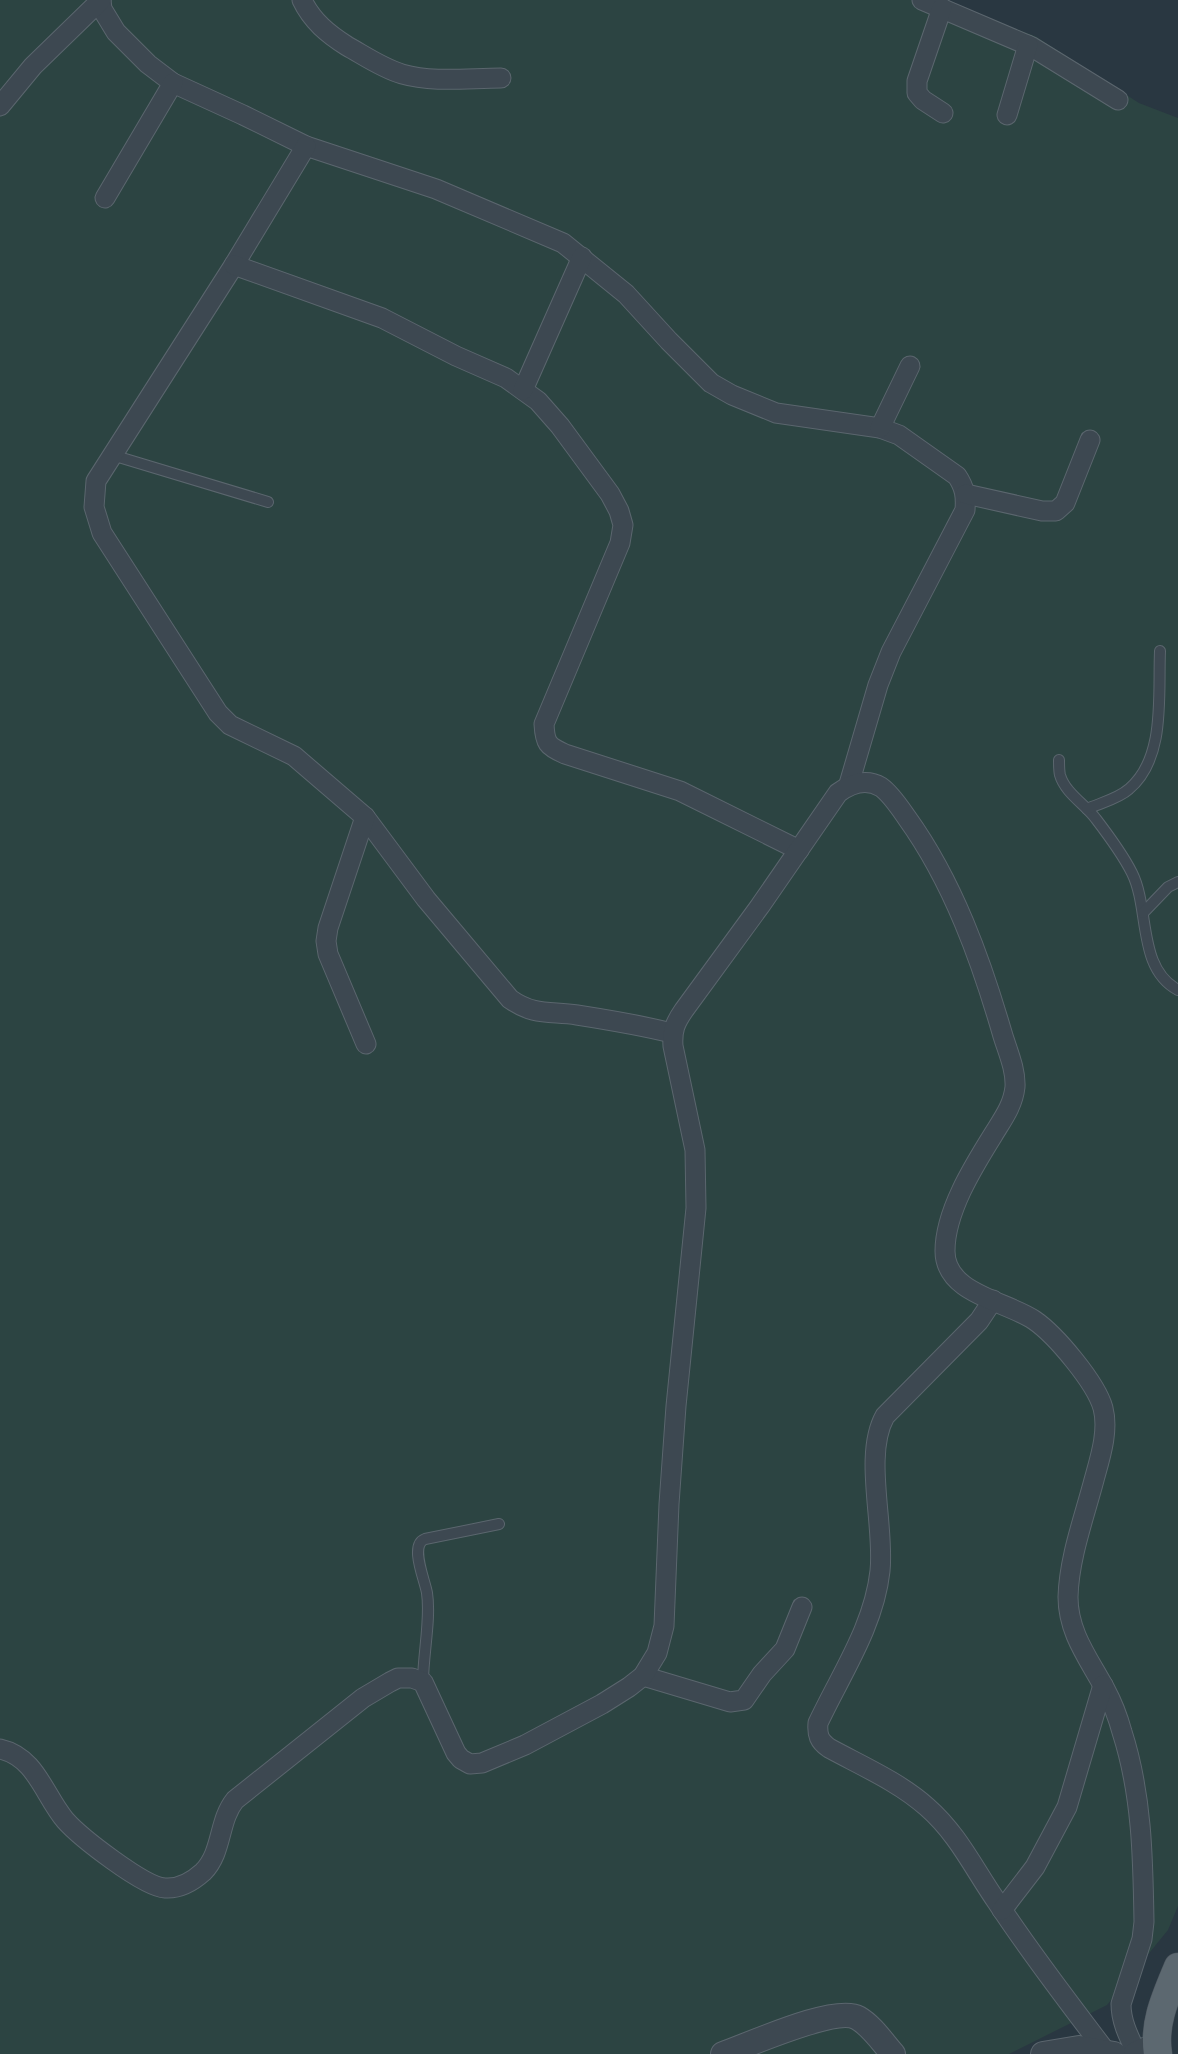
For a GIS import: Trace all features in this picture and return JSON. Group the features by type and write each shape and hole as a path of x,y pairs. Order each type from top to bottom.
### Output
{"main road":[{"path":"1147,2052 1156,2030 1163,2003 1178,1967"}],"street":[{"path":"100,0 102,9 116,32 148,64 172,83 306,146 436,189 544,233 563,243 626,294 669,341 712,383 732,395 776,413 880,428 899,435 957,476 963,484 966,494 965,510 891,652 878,685 849,784"},
{"path":"0,106 32,66 100,0"},
{"path":"302,0 314,20 327,33 379,65 402,74 425,78 501,78"},
{"path":"922,0 1028,45 1118,100"},
{"path":"942,8 917,81 917,93 923,100 943,113"},
{"path":"1007,115 1028,45"},
{"path":"104,198 172,83"},
{"path":"306,146 234,265 96,481 94,507 102,533 218,713 236,728 294,756 365,817 431,906 510,999 522,1008 538,1012 570,1014 672,1033"},
{"path":"523,390 582,257"},
{"path":"234,265 382,318 456,356 506,378 538,401 560,426 610,494 620,511 623,525 620,543 544,724 545,738 551,748 680,791 799,850"},
{"path":"880,428 910,366"},
{"path":"966,494 1042,511 1056,511 1065,503 1090,440"},
{"path":"0,1749 29,1764 65,1820 83,1838 145,1880 157,1887 166,1888 186,1884 203,1872 216,1851 229,1807 246,1791 363,1698 398,1678 412,1678 423,1682 456,1753 461,1759 470,1764 482,1763 525,1745 602,1704 643,1676 657,1654 664,1626 669,1504 676,1406 696,1208 695,1150 673,1046 672,1033 674,1024 760,906 838,793 849,784 867,782 882,788 898,805 921,838 948,888 963,921 990,992 1015,1076 1014,1094 1008,1113 970,1175 951,1217 945,1254 953,1275 962,1284 1032,1319 1052,1334 1072,1356 1097,1395 1103,1409 1104,1427 1101,1455 1072,1566 1068,1596 1073,1625 1080,1644 1089,1664 1103,1685 1122,1730 1134,1774 1140,1820 1143,1872 1142,1939 1121,2004 1123,2023 1147,2052"},
{"path":"365,817 328,928 326,941 328,954 366,1044"},
{"path":"993,1300 979,1321 884,1416 878,1427 876,1455 881,1554 877,1592 873,1609 862,1637 822,1715 817,1732 823,1744 898,1786 926,1806 946,1825 962,1846 1002,1910 1062,1994 1110,2053"},
{"path":"643,1676 730,1702 744,1700 762,1674 785,1649 802,1607"},
{"path":"1002,1910 1034,1867 1067,1806 1103,1685"},
{"path":"723,2054 816,2020 849,2015 858,2018 866,2025 893,2054"},
{"path":"1043,2054 1080,2048 1110,2053"}],"lane":[{"path":"112,455 268,502"},
{"path":"1087,809 1128,790 1148,764 1154,742 1157,717 1160,651"},
{"path":"1059,760 1060,775 1070,790 1096,819 1132,874 1140,892 1149,951 1155,967 1178,990"},
{"path":"1143,913 1168,887 1178,882"},
{"path":"423,1682 428,1599 419,1560 418,1545 420,1540 499,1524"}],"green space":[{"path":"0,0 938,0 1035,36 1139,103 1178,118 1178,1906 1168,1930 1107,2005 1009,2054 0,2054"}]}
